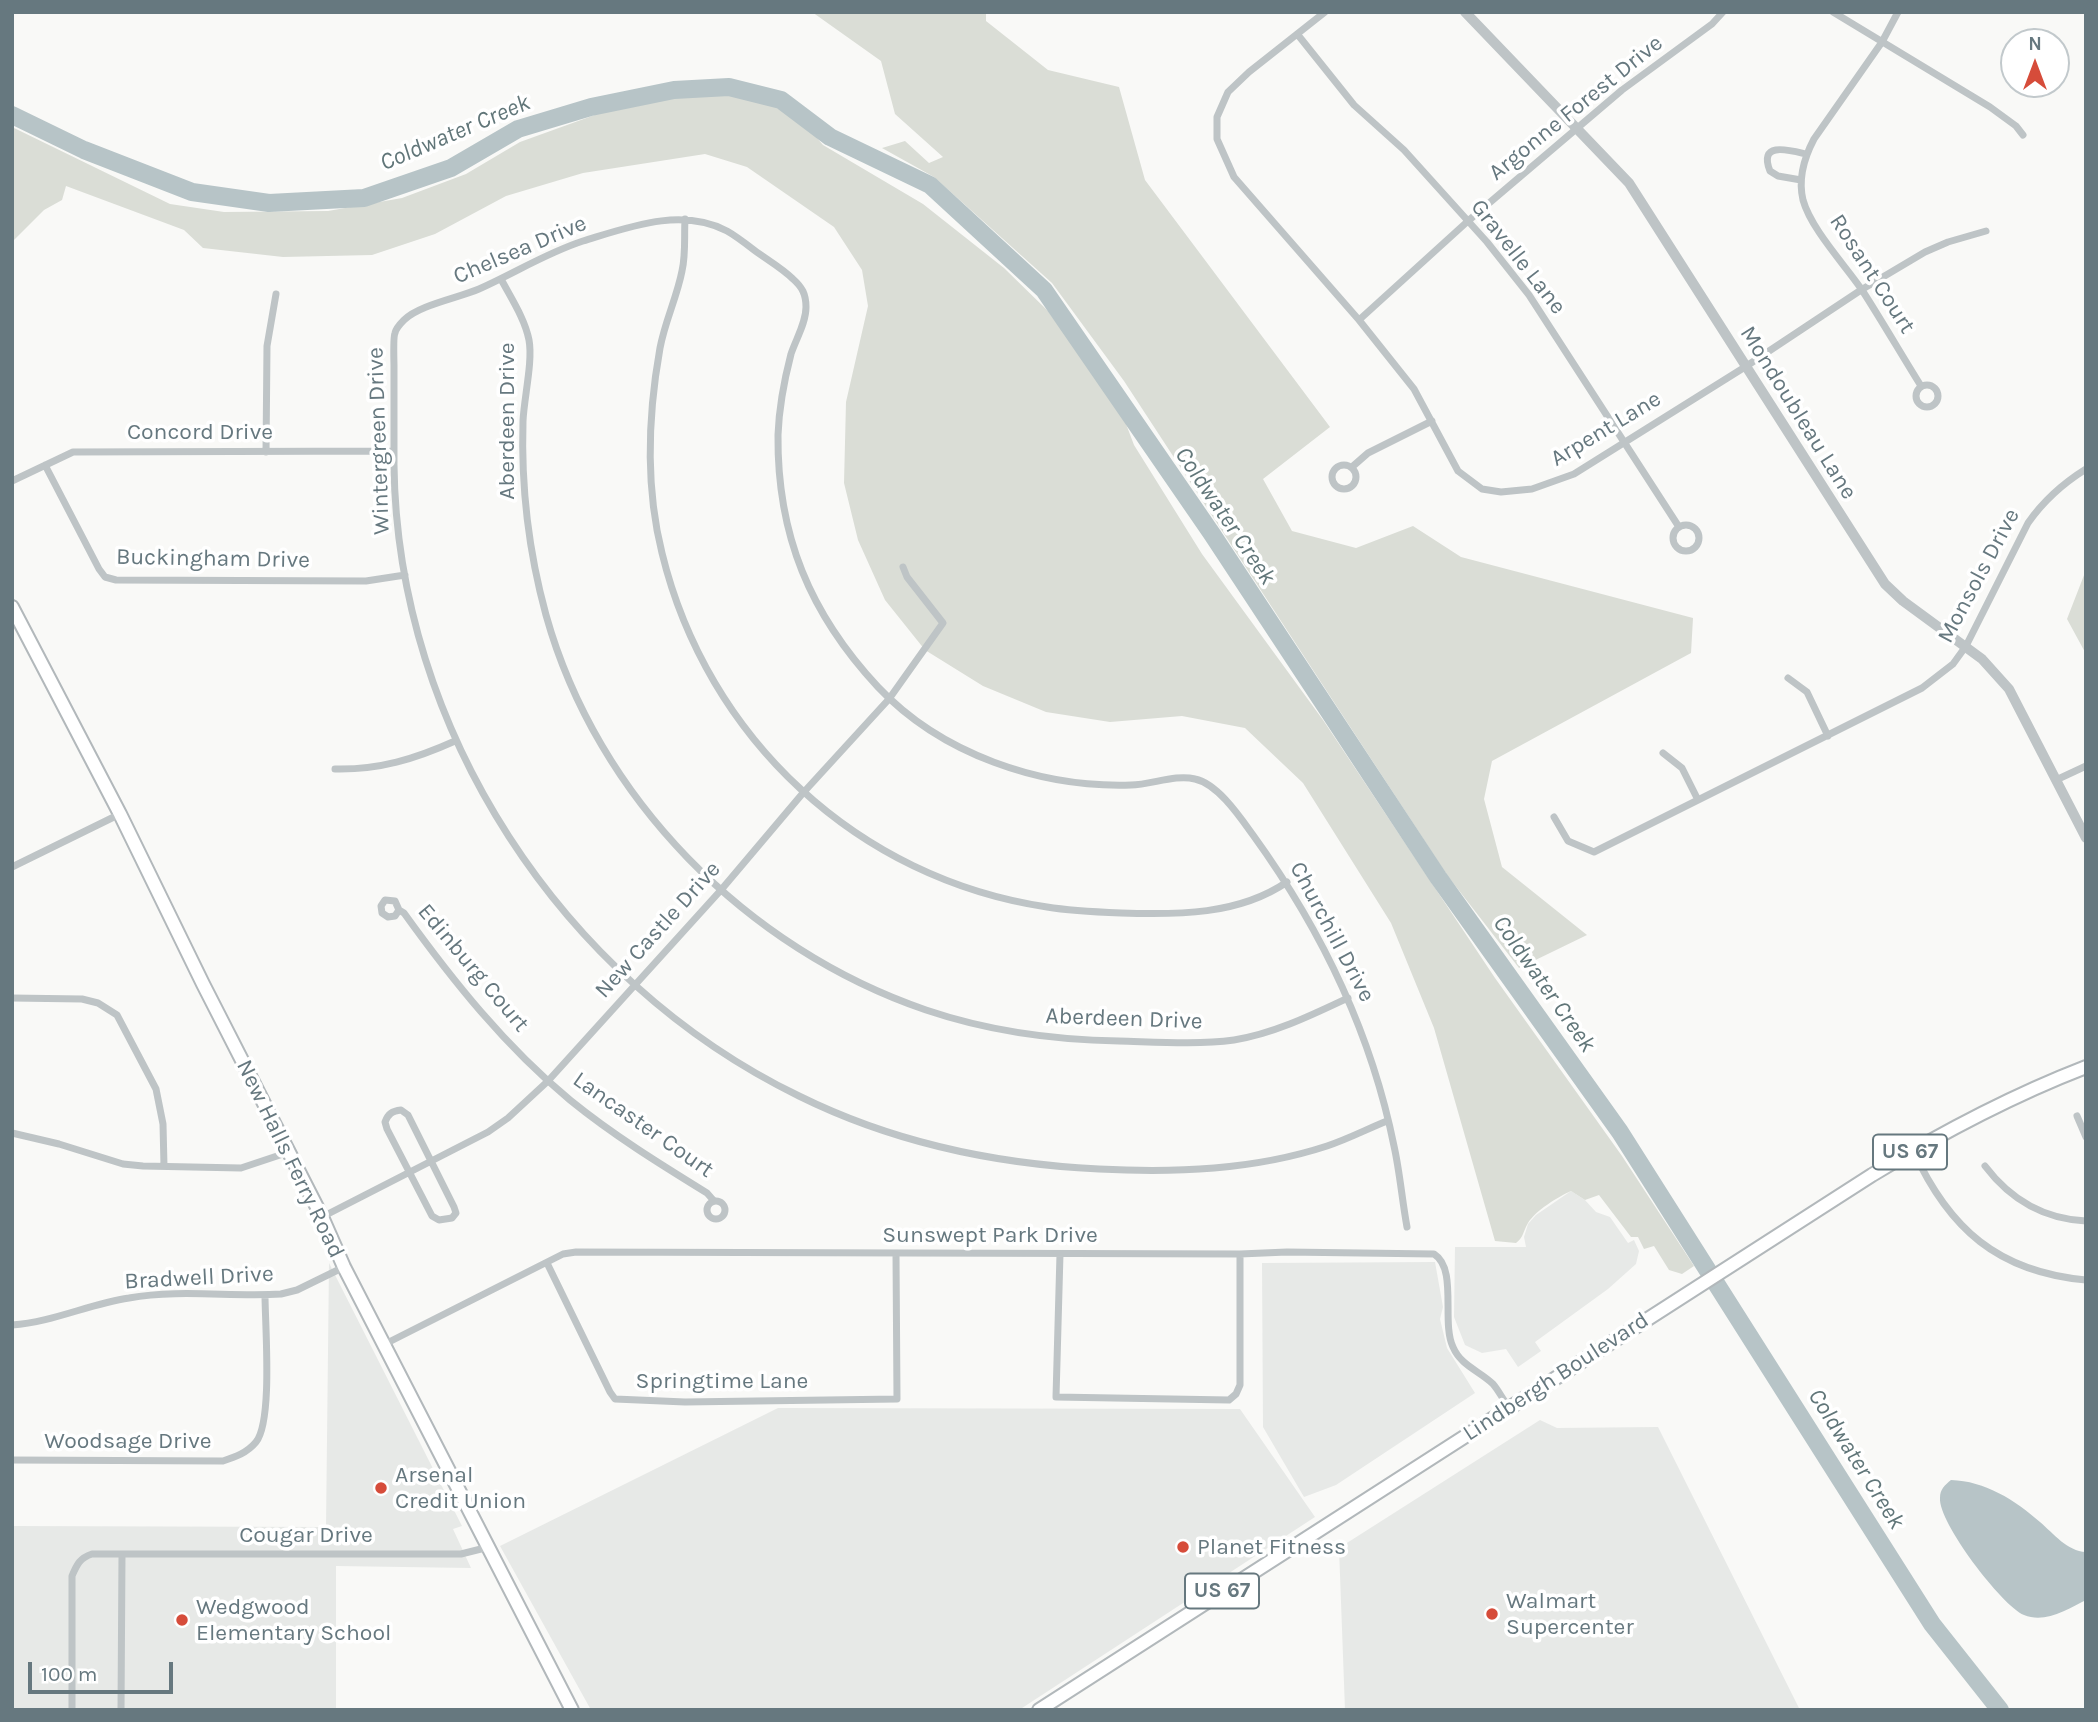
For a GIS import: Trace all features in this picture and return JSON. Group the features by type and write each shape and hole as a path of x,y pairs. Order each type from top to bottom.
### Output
{"main road":[{"name":"New Halls Ferry Road","path":"12,607 120,814 202,984 322,1217 344,1267 572,1710"},
{"name":"Lindbergh Boulevard","path":"1040,1710 1508,1407 1913,1150 2024,1093 2086,1067"}],"street":[{"path":"1298,35 1325,12"},
{"name":"Mondoubleau Lane","path":"1465,12 1629,183 1885,583 1903,601 1966,646 2009,688 2086,838"},
{"name":"Argonne Forest Drive","path":"1359,320 1468,221 1622,90 1712,24 1723,12"},
{"path":"1833,12 1990,107 2016,126 2023,135"},
{"name":"Rosant Court","path":"1898,12 1882,42 1806,155 1801,180 1804,202 1809,212 1921,386"},
{"name":"Arpent Lane","path":"1298,35 1249,72 1228,92 1217,117 1215,130 1225,161 1234,177 1359,320 1413,389 1458,471 1482,489 1501,492 1532,489 1574,474 1925,252 1986,231"},
{"name":"Gravelle Lane","path":"1298,35 1354,104 1404,150 1468,221 1529,295 1679,527"},
{"path":"1801,180 1778,176 1770,171 1766,163 1772,151 1781,149 1806,155"},
{"name":"Chelsea Drive","path":"399,324 420,310 501,279 562,248 629,228 674,219 685,219 727,231 791,276 800,284 804,293"},
{"path":"685,219 683,269 660,348 650,430 652,497 662,552 683,620 717,689 771,760 803,793 859,836 930,874 988,894 1045,907 1139,914 1196,912 1254,901 1287,882"},
{"name":"Aberdeen Drive","path":"501,279 526,329 530,344 523,421 524,490 538,580 555,642 594,734 623,780 667,835 720,890 778,936 865,985 926,1010 1014,1032 1074,1040 1236,1040 1283,1026 1348,998"},
{"name":"Churchill Drive","path":"804,293 805,315 782,392 779,465 784,515 797,560 828,624 857,664 889,699 917,721 974,754 1018,771 1088,785 1136,785 1185,777 1210,784 1237,814 1287,882 1348,998 1372,1063 1393,1140 1407,1227"},
{"path":"266,452 267,346 276,294"},
{"name":"Wintergreen Drive","path":"399,324 394,340 394,451 397,513 405,575 425,658 455,741 525,862 584,934 635,985 689,1030 795,1095 901,1137 971,1155 1058,1167 1126,1170 1224,1167 1283,1158 1327,1146 1387,1121"},
{"path":"1352,467 1368,453 1432,421"},
{"name":"Concord Drive","path":"12,481 72,452 394,451"},
{"name":"Buckingham Drive","path":"46,465 105,577 116,580 366,581 405,575"},
{"name":"Monsols Drive","path":"1554,817 1568,841 1594,852 1922,688 1953,664 1966,646 2028,523 2052,493 2086,469"},
{"name":"New Castle Drive","path":"322,1217 488,1132 508,1118 548,1081 720,890 803,793 889,699 943,622 907,577 903,567"},
{"path":"1788,678 1807,692 1828,736"},
{"path":"335,769 355,770 396,764 455,741"},
{"path":"1663,753 1682,768 1698,800"},
{"path":"2056,780 2086,766"},
{"path":"12,867 120,814"},
{"name":"Edinburg Court","path":"399,911 404,913 433,955 479,1012 548,1081"},
{"path":"12,998 82,999 98,1003 117,1016 156,1089 163,1124 164,1166"},
{"name":"Lancaster Court","path":"548,1081 596,1120 653,1160 707,1193 714,1201"},
{"path":"401,1110 408,1115 432,1160 454,1207 456,1213 452,1218 439,1220 432,1216 385,1122 392,1111 401,1110"},
{"path":"2077,1116 2086,1137"},
{"path":"12,1133 123,1164 241,1168 289,1152"},
{"path":"1913,1150 1928,1180 1952,1215 1984,1245 2027,1269 2055,1277 2086,1280"},
{"path":"1985,1166 2019,1200 2039,1211 2060,1218 2086,1221"},
{"name":"Sunswept Park Drive","path":"385,1344 563,1254 590,1251 1434,1254 1441,1259 1445,1268 1449,1300 1447,1333 1454,1350 1465,1365 1493,1385 1508,1407"},
{"name":"Springtime Lane","path":"547,1263 615,1399 685,1402 897,1399 896,1254"},
{"path":"1060,1254 1056,1397 1229,1400 1240,1385 1240,1254"},
{"name":"Bradwell Drive","path":"12,1325 32,1323 125,1298 149,1295 265,1295 297,1290 344,1267"},
{"name":"Woodsage Drive","path":"12,1460 223,1461 247,1451 257,1440 265,1411 265,1295"},
{"name":"Cougar Drive","path":"72,1710 72,1576 77,1563 83,1557 92,1554 461,1554 489,1547"},
{"path":"121,1710 122,1554"}],"shaded area":[{"path":"812,12 986,12 986,21 1048,70 1119,87 1145,180 1330,427 1263,479 1292,531 1356,548 1413,526 1461,557 1693,618 1691,653 1492,761 1484,799 1502,867 1587,935 1519,968 1447,875 1124,381 1052,283 934,177 882,148 905,141 929,163 943,157 895,114 881,61"},
{"path":"712,89 759,99 787,112 812,132 823,145 923,204 1004,268 1048,311 1123,416 1134,445 1202,554 1323,720 1495,978 1622,1156 1694,1266 1682,1274 1669,1270 1654,1246 1644,1249 1638,1237 1631,1237 1599,1195 1585,1200 1571,1191 1536,1213 1516,1243 1495,1241 1434,1028 1391,923 1303,783 1245,728 1182,716 1110,722 1046,712 983,686 925,650 885,600 858,540 844,483 846,402 868,306 862,270 834,227 747,167 705,154 583,173 506,196 435,234 372,255 283,257 203,248 184,230 66,186 62,200 44,210 12,242 12,127 170,204 224,212 328,211 402,198 466,174 520,142 603,112 658,96"},
{"path":"2086,570 2086,654 2067,619"},
{"path":"1571,1191 1585,1200 1596,1212 1610,1217 1628,1243 1634,1240 1639,1251 1636,1264 1608,1289 1535,1342 1541,1351 1518,1367 1506,1349 1482,1353 1465,1345 1454,1317 1455,1247 1526,1247 1524,1237 1528,1224 1536,1215"},
{"path":"1435,1262 1443,1307 1440,1319 1447,1348 1475,1393 1336,1485 1304,1497 1263,1427 1262,1263"},
{"name":"Wedgwood Elementary School","path":"329,1263 462,1526 453,1529 471,1568 336,1566 336,1710 12,1710 12,1526 326,1527"},
{"path":"778,1408 1240,1409 1315,1517 1019,1710 591,1710 500,1546"},
{"path":"1540,1420 1557,1428 1658,1427 1800,1710 1345,1710 1339,1548"},
{"path":"1951,1480 1976,1484 1999,1493 2030,1514 2067,1545 2086,1552 2086,1600 2064,1611 2040,1618 2024,1615 2014,1608 1987,1580 1949,1525 1940,1498 1942,1490"}],"waterway":[{"name":"Coldwater Creek","path":"12,115 84,150 192,192 269,203 364,198 451,168 518,129 591,107 674,90 729,87 781,100 830,137 930,185 1044,290 1212,534 1438,877 1620,1132 1932,1624 2000,1710"}],"place":[{"name":"Arsenal Credit Union","path":"381,1488"},
{"name":"Planet Fitness","path":"1183,1547"},
{"name":"Walmart Supercenter","path":"1492,1614"},
{"name":"Wedgwood Elementary School","path":"182,1620"}]}
